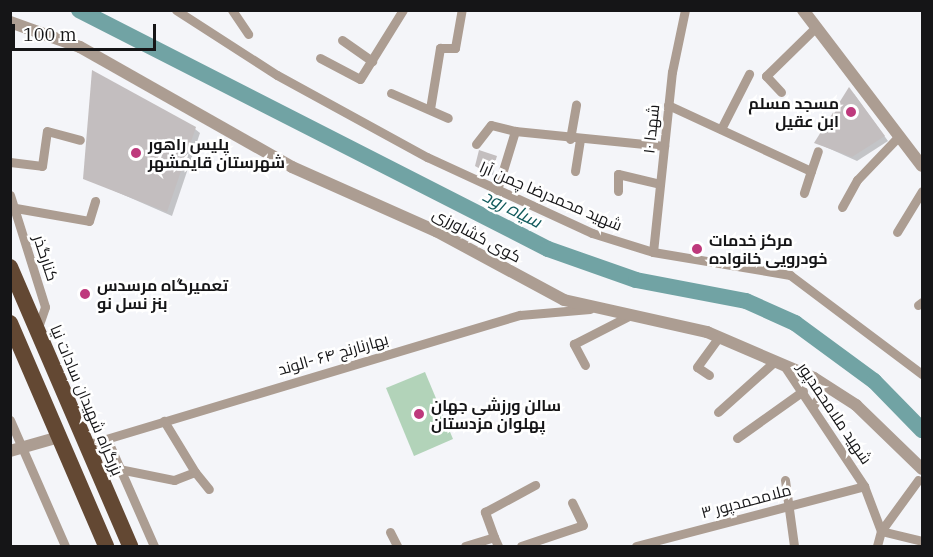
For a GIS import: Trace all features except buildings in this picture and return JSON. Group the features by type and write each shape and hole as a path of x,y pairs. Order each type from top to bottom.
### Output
{"highway":[{"name":"بزرگراه شهیدان سادات نیا","path":"10,267 129,544"},
{"path":"10,323 106,546"}],"street":[{"name":"شهید محمدرضا چمن آرا","path":"176,10 277,75 497,190 592,233 653,252 790,275 922,374"},
{"path":"232,10 248,34"},
{"path":"320,58 360,79 402,10"},
{"path":"430,110 440,48 455,48 462,10"},
{"name":"شهدا ۱۰","path":"653,252 668,105 685,10"},
{"path":"803,10 922,166"},
{"name":"کوی کشاورزی","path":"10,22 80,47 292,167 436,231 564,300 592,309 719,337 780,363 826,386 891,436 920,475"},
{"path":"782,92 766,76 816,27"},
{"path":"342,40 372,61"},
{"path":"721,129 749,74"},
{"path":"391,93 448,118"},
{"path":"575,171 576,105"},
{"path":"668,105 811,171"},
{"path":"476,144 491,125 515,131 575,139 664,146"},
{"path":"10,162 42,166 47,131 80,140"},
{"path":"497,190 515,131"},
{"path":"842,207 857,180 899,136"},
{"path":"804,193 818,151"},
{"path":"618,191 618,174 660,184"},
{"path":"897,232 922,191"},
{"name":"کنارگذر","path":"10,195 45,308 37,330"},
{"path":"12,206 89,221 95,201"},
{"name":"بهارنارنج ۶۴ -الوند","path":"86,446 520,315 592,309"},
{"path":"585,365 574,344 629,316"},
{"path":"697,366 719,337"},
{"path":"688,360 709,375"},
{"path":"718,412 780,363"},
{"name":"شهید ملامحمدپور","path":"780,363 803,391 864,486 881,531"},
{"path":"813,406 826,386"},
{"path":"737,438 803,391"},
{"path":"10,420 16,449 65,546"},
{"path":"164,421 195,472 209,489"},
{"path":"16,449 59,437"},
{"path":"106,439 154,546"},
{"path":"94,464 174,480 195,472"},
{"path":"877,546 881,531 920,475"},
{"path":"784,480 791,504 794,546"},
{"path":"465,546 496,542 485,512 535,486"},
{"name":"ملامحمدپور ۳","path":"636,546 864,486"},
{"path":"522,546 583,525 572,502"},
{"path":"881,531 922,541"},
{"path":"390,532 397,546"},
{"path":"129,544 148,533"}],"green space":[{"name":"سالن ورزشی جهان پهلوان مزدستان","path":"425,372 453,439 414,456 386,388"}],"waterway":[{"name":"سیاه رود","path":"79,10 548,249 636,280 746,301 795,323 874,381 922,430"}],"place":[{"name":"مسجد مسلم ابن عقیل","path":"851,112"},
{"name":"پلیس راهور شهرستان قایمشهر","path":"136,153"},
{"name":"مرکز خدمات خودرویی خانواده","path":"697,249"},
{"name":"تعمیرگاه مرسدس بنز نسل نو","path":"85,294"},
{"name":"سالن ورزشی جهان پهلوان مزدستان","path":"419,414"}]}
